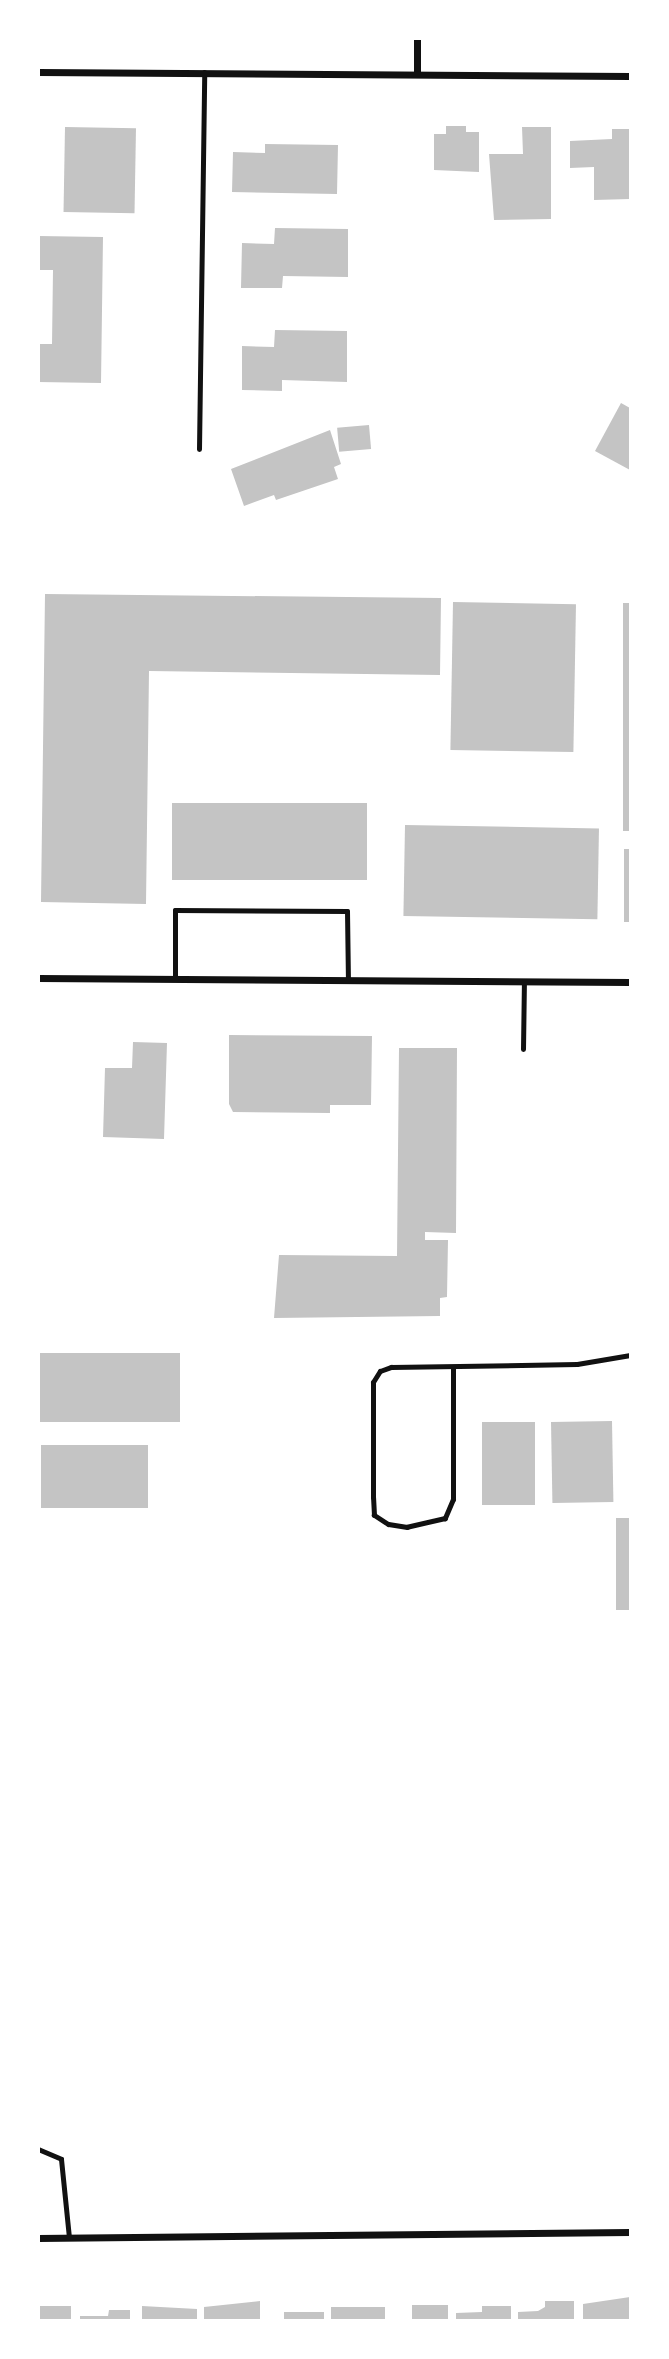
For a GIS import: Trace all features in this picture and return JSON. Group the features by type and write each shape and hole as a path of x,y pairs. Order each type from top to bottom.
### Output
{"street":[{"path":"417,38 417,74"},
{"path":"38,72 631,76"},
{"path":"38,978 631,982"},
{"path":"38,2238 631,2232"}],"lane":[{"path":"199,449 204,72"},
{"path":"175,979 176,910 281,910 347,911 348,980"},
{"path":"523,981 523,1049"},
{"path":"453,1368 453,1499 445,1518 418,1526 388,1524 374,1515 373,1382 380,1371 391,1367 577,1364 631,1355"},
{"path":"38,2149 61,2159 69,2238"}],"building":[{"path":"446,126 466,126 466,132 479,132 479,172 434,170 434,134 446,134"},
{"path":"65,127 136,128 135,213 64,212"},
{"path":"522,127 551,127 551,219 494,220 489,154 523,154"},
{"path":"612,129 630,129 630,199 594,200 594,167 570,168 570,141 612,139"},
{"path":"265,144 338,145 337,194 232,192 233,152 265,153"},
{"path":"275,228 348,229 348,277 283,276 282,288 241,288 242,243 274,244"},
{"path":"38,236 103,237 101,383 38,382 38,344 52,344 53,270 38,270"},
{"path":"275,330 347,331 347,382 282,380 282,391 242,390 242,346 274,347"},
{"path":"621,403 630,408 630,470 595,451"},
{"path":"369,425 371,449 339,452 337,428"},
{"path":"330,430 341,464 334,467 338,479 276,500 274,495 244,506 231,469"},
{"path":"45,594 441,598 440,675 149,671 146,904 41,902"},
{"path":"453,602 576,604 573,752 450,750"},
{"path":"623,603 630,603 630,831 623,831"},
{"path":"172,803 367,803 367,880 172,880"},
{"path":"405,825 599,828 597,919 403,916"},
{"path":"624,849 630,849 630,922 624,922"},
{"path":"229,1035 372,1036 371,1105 330,1105 330,1113 233,1112 229,1104"},
{"path":"133,1042 167,1043 164,1139 103,1137 105,1068 132,1068"},
{"path":"399,1048 457,1048 456,1233 425,1232 425,1240 448,1240 447,1297 440,1298 440,1316 274,1318 279,1255 397,1256"},
{"path":"38,1353 180,1353 180,1422 38,1422"},
{"path":"612,1421 613,1502 552,1503 551,1422"},
{"path":"482,1422 535,1422 535,1505 482,1505"},
{"path":"41,1445 148,1445 148,1508 41,1508"},
{"path":"616,1518 630,1518 630,1610 616,1610"},
{"path":"630,2297 630,2320 583,2320 583,2304"},
{"path":"260,2301 260,2320 204,2320 204,2307"},
{"path":"545,2301 574,2301 574,2320 518,2320 518,2312 538,2311 545,2307"},
{"path":"412,2305 448,2305 448,2320 412,2320"},
{"path":"38,2306 71,2306 71,2320 38,2320"},
{"path":"142,2306 197,2309 197,2320 142,2320"},
{"path":"482,2306 511,2306 511,2320 456,2320 456,2313 482,2312"},
{"path":"331,2307 385,2307 385,2320 331,2320"},
{"path":"109,2310 130,2310 130,2320 80,2320 80,2316 108,2316"},
{"path":"284,2312 324,2312 324,2320 284,2320"}]}
